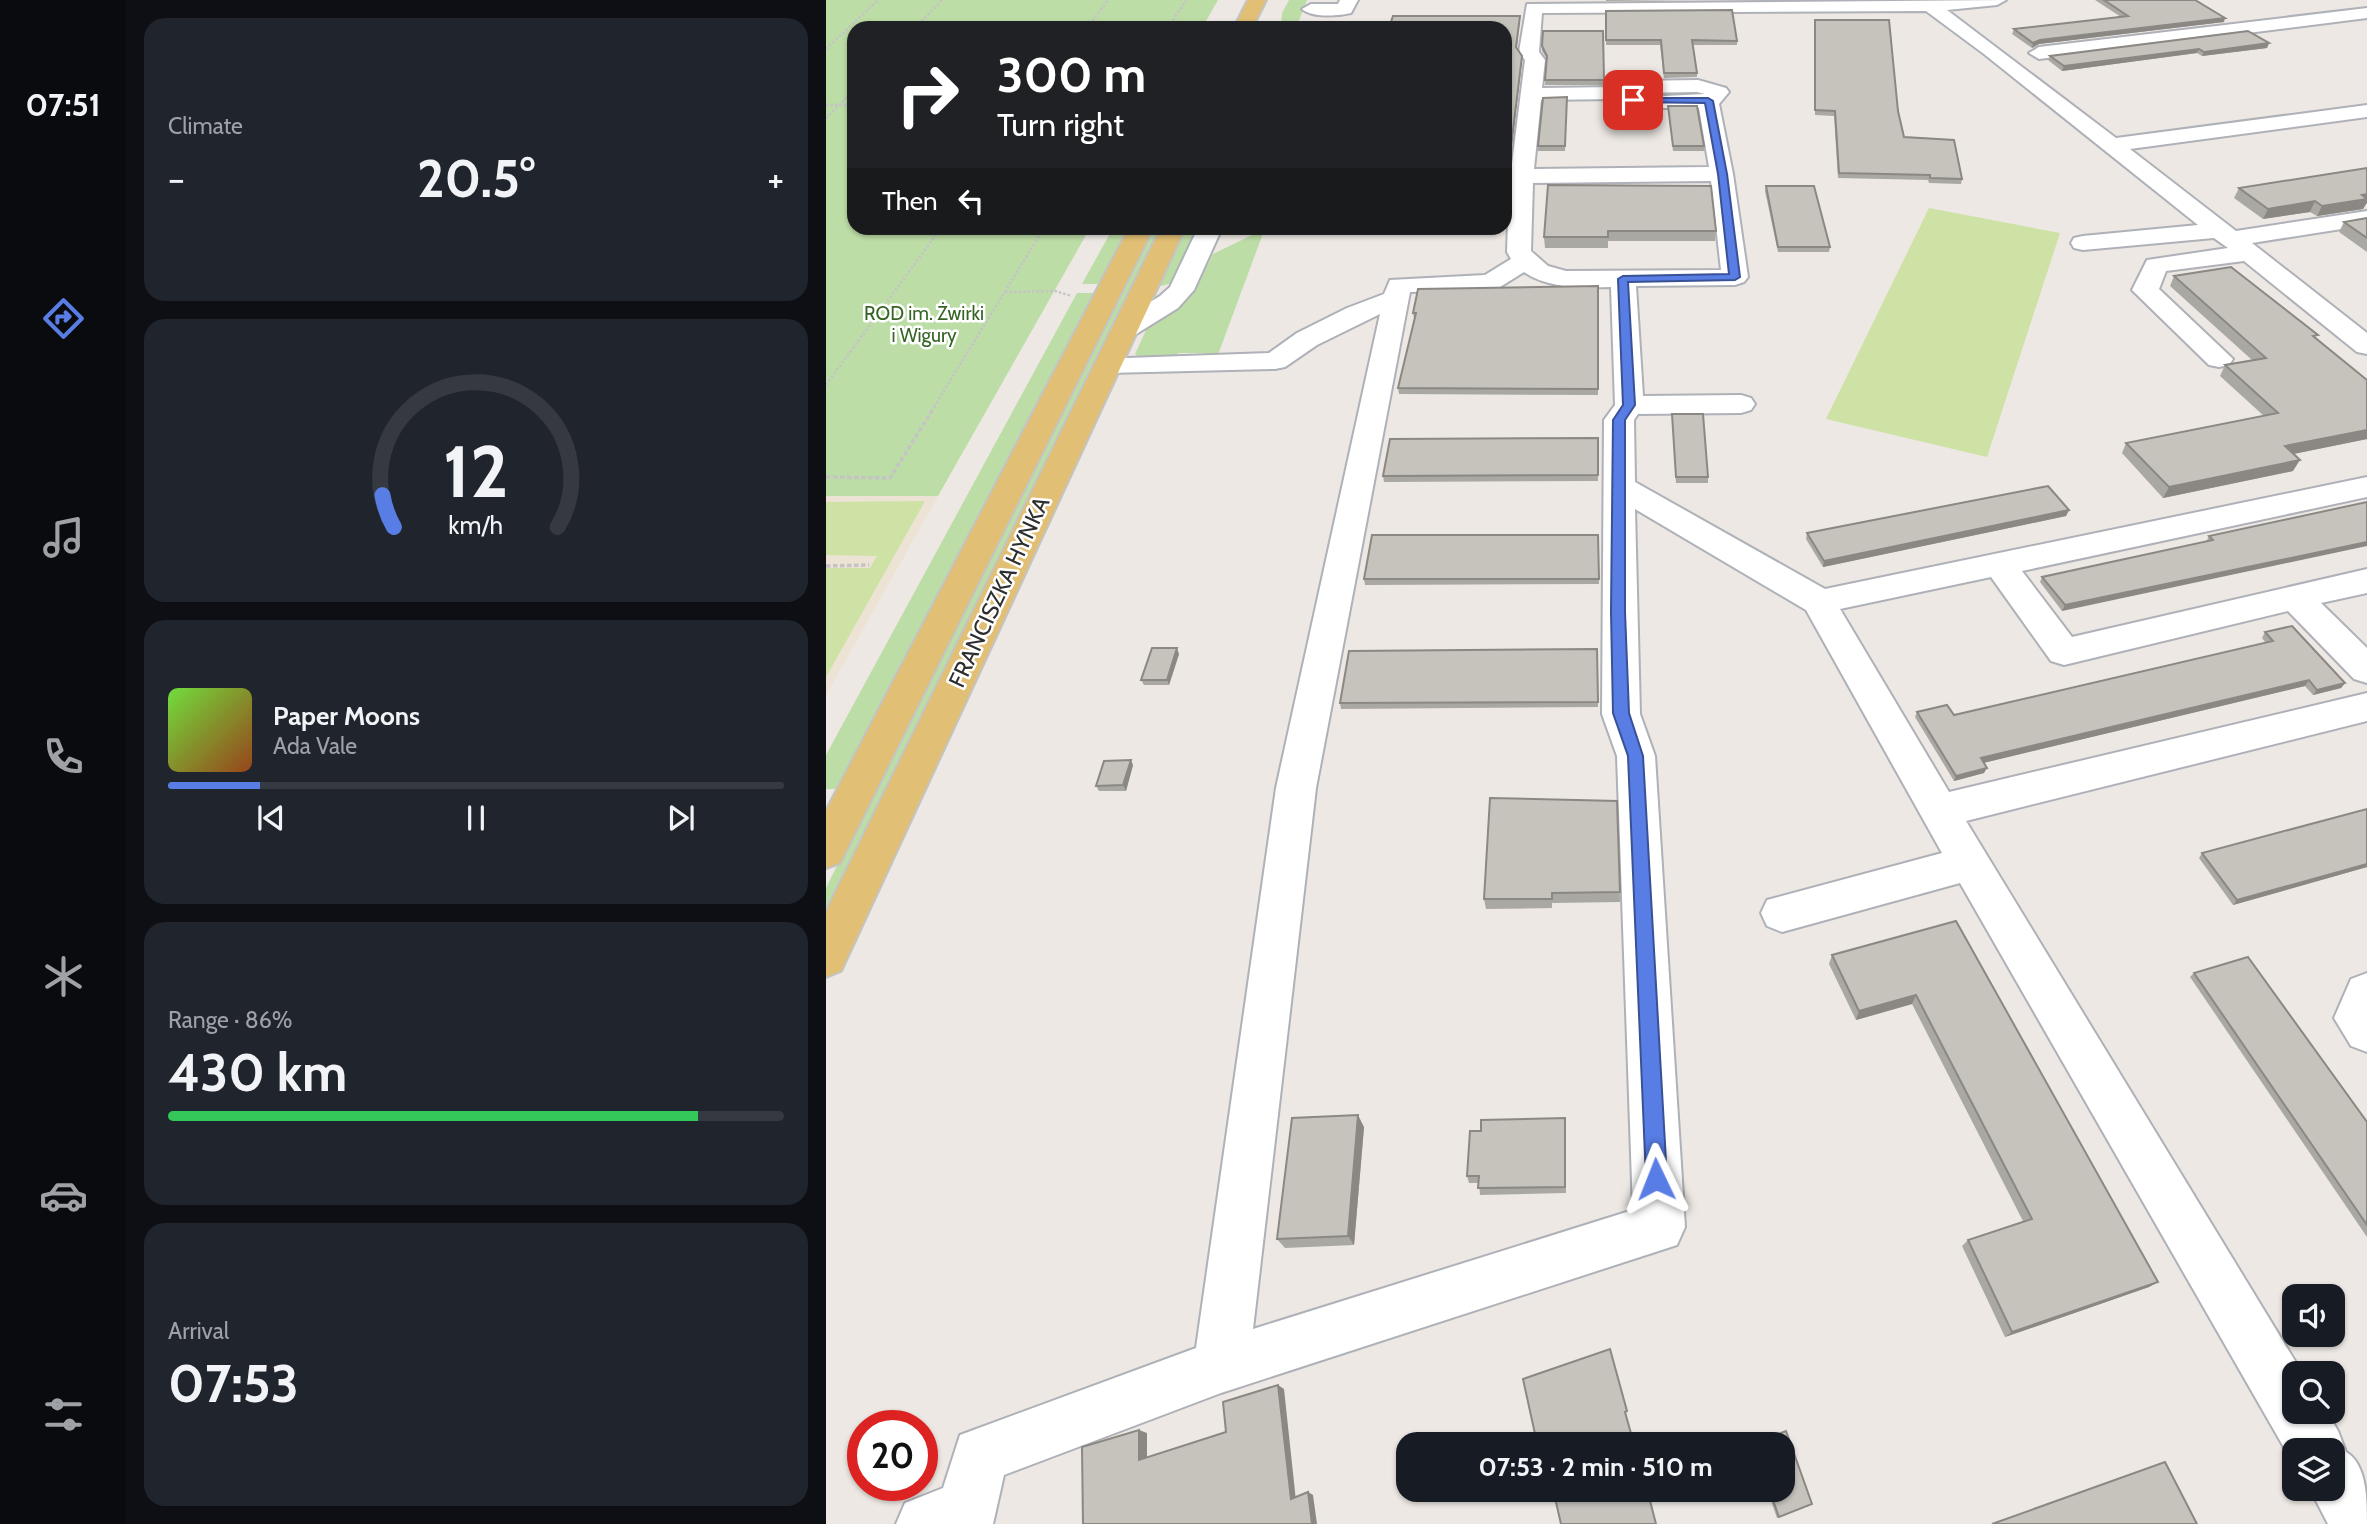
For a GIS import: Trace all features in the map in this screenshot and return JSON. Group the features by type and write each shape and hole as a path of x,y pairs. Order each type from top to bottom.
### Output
{"main road":[{"path":"1246,21 1257,0"},
{"name":"FRANCISZKA HYNKA","path":"831,833 1138,235"},
{"name":"FRANCISZKA HYNKA","path":"826,957 1169,235"}],"lane":[{"path":"1306,21 1313,4 1345,9 1348,2"},
{"path":"1928,3 2367,346"},
{"path":"1532,94 1618,93 1633,100 1708,101 1722,174 1735,277 1555,279 1525,261 1519,252 1523,176 1535,60 1529,52 1533,9 1928,3 1995,10 1991,50"},
{"path":"2039,53 2367,13"},
{"path":"2344,93 2367,109"},
{"path":"2111,145 2367,109"},
{"path":"1523,176 1722,174"},
{"path":"2219,359 2145,290 2156,265 2233,241 2339,222 2365,228"},
{"path":"1124,330 1169,302 1181,290 1207,235"},
{"path":"2083,243 2233,241"},
{"path":"1221,1366 1296,788 1399,285 1491,282 1525,261"},
{"path":"952,1519 980,1455 1221,1366 1659,1227 1636,756 1621,713 1618,612 1619,420 1629,405 1623,279"},
{"path":"1108,365 1275,361 1307,339 1356,314 1396,298"},
{"path":"1629,405 1741,404"},
{"path":"1620,487 1819,602 1939,811 2282,1390"},
{"path":"1819,602 2367,487"},
{"path":"1999,565 2064,652 2367,581"},
{"path":"2295,598 2367,670"},
{"path":"1939,811 2367,707"},
{"path":"1782,912 1970,863"},
{"path":"2367,993 2357,1018 2367,1031"},
{"path":"2345,1497 2361,1524"}],"path":[{"path":"856,21 878,0"},
{"path":"922,21 943,0"},
{"path":"1092,21 1108,0"},
{"path":"1172,21 1186,0"},
{"path":"826,49 847,30"},
{"path":"826,118 847,97"},
{"path":"826,105 847,105"},
{"path":"826,385 936,235"},
{"path":"826,477 890,478 1040,235"},
{"path":"1004,292 1055,291 1072,296"},
{"path":"826,566 869,565"}],"shaded area":[{"path":"826,496 938,496 826,695"}],"green space":[{"name":"ROD im. Żwirki i Wigury","path":"826,0 1218,0 1206,21 847,21 847,235 1086,235 938,496 826,496"},
{"path":"1289,0 1307,0 1299,21 1281,21 1282,13"},
{"path":"1929,208 2060,233 1987,457 1826,419"},
{"path":"1109,235 1126,235 1100,284 1082,284"},
{"path":"1150,235 1159,235 826,920 826,888"},
{"path":"1181,235 1194,235 1172,283 1158,285"},
{"path":"1252,235 1262,235 1216,360 1211,360 1213,353 1178,353 1175,360 1140,358 1135,354 1148,326 1195,290 1213,254"},
{"path":"1077,293 1096,293 839,784 835,789 826,789 826,755"},
{"path":"925,501 826,677 826,568 870,568 877,556 826,555 826,502"}],"building":[{"path":"2104,0 2195,0 2225,18 2033,43 2014,29 2128,16"},
{"path":"1732,10 1737,41 1692,40 1697,73 1664,73 1661,40 1606,40 1606,11"},
{"path":"1393,16 1520,16 1516,47 1522,56 1512,138 1512,21 1391,21"},
{"path":"1815,20 1889,20 1898,111 1904,137 1954,140 1962,179 1930,178 1930,175 1839,173 1835,111 1815,110"},
{"path":"1543,31 1603,31 1604,80 1545,80 1547,56 1542,46"},
{"path":"2248,31 2269,43 2064,66 2050,56"},
{"path":"1567,97 1565,146 1538,146 1543,98"},
{"path":"1668,106 1697,106 1704,146 1673,146"},
{"path":"2367,168 2367,194 2362,195 2367,199 2322,206 2315,201 2268,209 2239,188"},
{"path":"1548,185 1711,186 1716,231 1608,231 1608,237 1544,237"},
{"path":"1766,186 1814,186 1830,247 1778,247"},
{"path":"2367,218 2367,238 2344,222"},
{"path":"2231,267 2318,335 2313,336 2367,380 2367,430 2285,446 2300,460 2169,487 2126,443 2278,413 2225,365 2266,358 2174,276"},
{"path":"1598,286 1598,389 1398,388 1416,313 1413,313 1418,289"},
{"path":"1672,414 1703,414 1708,477 1676,477"},
{"path":"1598,438 1598,475 1383,476 1390,439"},
{"path":"2048,486 2069,510 1824,561 1807,533"},
{"path":"2367,502 2367,542 2065,605 2042,577 2213,540 2209,536"},
{"path":"1372,535 1598,535 1599,579 1364,579"},
{"path":"2292,626 2345,683 2317,690 2309,680 1981,758 1987,768 1956,776 1917,712 1947,705 1954,715 2273,641 2265,632"},
{"path":"1152,648 1177,648 1167,680 1141,680"},
{"path":"1597,649 1598,702 1340,703 1349,651"},
{"path":"1131,760 1123,785 1096,786 1104,761"},
{"path":"1490,798 1617,801 1620,892 1552,893 1552,899 1484,899"},
{"path":"2367,809 2367,864 2237,900 2202,853"},
{"path":"1956,921 2158,1282 2012,1332 1968,1240 2032,1219 1916,995 1859,1011 1832,955"},
{"path":"2248,957 2367,1122 2367,1225 2194,973"},
{"path":"1358,1115 1348,1236 1277,1239 1292,1118"},
{"path":"1565,1118 1565,1187 1478,1188 1479,1176 1467,1176 1470,1131 1481,1131 1481,1120"},
{"path":"1610,1349 1631,1432 1535,1432 1523,1379"},
{"path":"1278,1385 1291,1499 1308,1492 1312,1524 1083,1524 1082,1447 1139,1430 1139,1460 1226,1432 1223,1402"},
{"path":"1795,1456 1812,1504 1779,1517 1774,1502 1795,1502"},
{"path":"2165,1462 2197,1524 1992,1524"},
{"path":"1556,1502 1650,1502 1656,1524 1561,1524"}],"route":[{"path":"1633,100 1708,101 1722,174 1735,277 1623,279 1629,405 1619,420 1618,612 1621,713 1636,756 1656,1179"}]}
